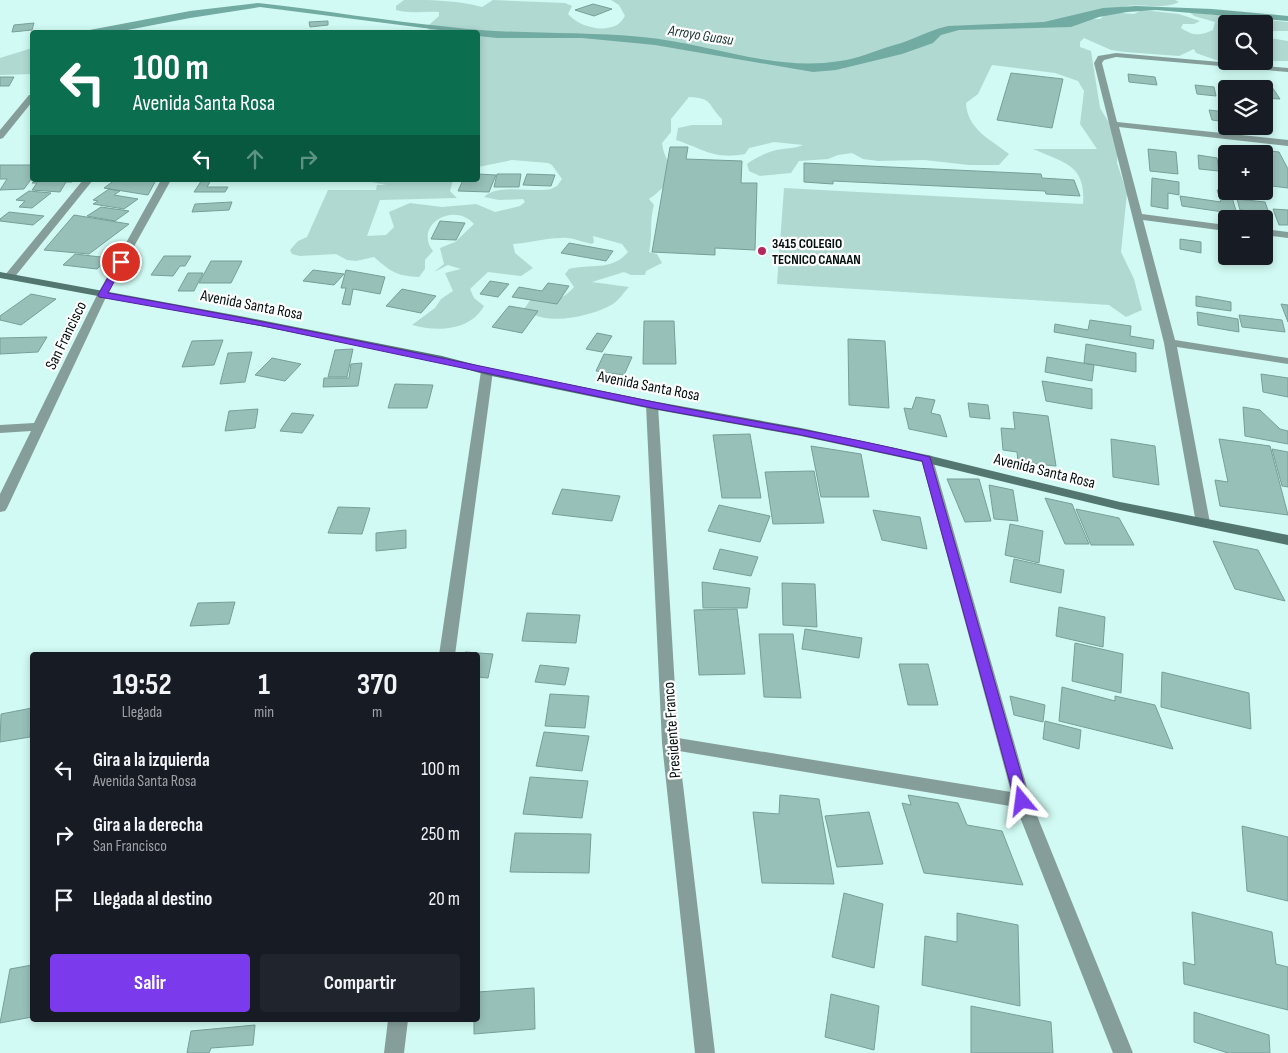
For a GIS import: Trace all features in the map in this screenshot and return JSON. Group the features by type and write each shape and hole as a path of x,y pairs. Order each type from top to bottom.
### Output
{"main road":[{"name":"Avenida Santa Rosa","path":"4,276 246,320 652,405 801,432 927,459 1120,506 1288,540"}],"street":[{"path":"1203,523 1170,343 1098,62 1101,58 1116,55 1288,70"},
{"path":"0,136 30,99"},
{"path":"1114,124 1288,143"},
{"path":"4,276 86,182"},
{"name":"San Francisco","path":"0,508 102,295 165,182"},
{"path":"1138,216 1218,227"},
{"path":"1273,233 1288,235"},
{"path":"1170,343 1288,361"},
{"path":"447,652 487,371"},
{"name":"Presidente Franco","path":"652,405 670,743 705,1053"},
{"path":"0,429 38,427"},
{"path":"927,459 1022,801 1122,1053"},
{"path":"670,743 1022,801"},
{"path":"394,1053 398,1022"}],"shaded area":[{"path":"404,0 433,0 482,7 493,0 565,3 572,6 568,14 578,22 591,27 604,28 617,25 625,16 619,5 611,0 1175,0 1179,2 1166,6 1127,6 1112,10 1088,19 1100,19 1109,12 1134,14 1140,11 1152,11 1179,14 1200,21 1194,24 1183,24 1181,28 1189,33 1200,34 1213,30 1215,22 1194,16 1189,12 1219,15 1218,61 1196,53 1194,49 1179,56 1111,50 1084,38 1080,42 1080,47 1091,51 1100,108 1119,139 1117,163 1127,193 1121,252 1134,279 1142,310 1126,317 1109,305 777,284 784,188 1083,204 1083,191 1077,173 1064,162 1033,149 1097,149 1080,124 1084,91 1078,81 1055,73 992,65 978,94 966,103 970,120 975,127 1009,154 999,165 969,165 924,160 878,161 863,159 852,153 828,159 799,161 791,173 760,176 749,171 747,164 772,151 803,145 774,142 749,148 745,154 725,156 709,153 676,140 678,128 692,125 722,125 722,119 709,103 703,99 689,97 671,119 671,132 662,143 670,174 658,193 649,199 654,205 649,252 657,254 662,263 646,271 645,275 631,275 624,272 592,282 629,287 613,304 603,309 568,318 544,318 524,309 531,299 554,300 569,292 574,287 565,274 569,269 608,265 628,252 622,244 593,236 594,242 592,244 565,238 513,244 515,253 533,268 521,276 488,272 470,289 474,298 484,306 478,314 462,325 442,329 412,325 435,308 441,299 453,291 445,273 461,269 448,265 434,272 444,264 440,248 455,242 474,224 466,217 456,215 438,219 428,233 428,241 433,251 425,260 425,269 419,277 405,276 395,272 374,257 356,261 347,260 336,254 300,256 292,254 290,250 298,241 307,237 328,190 376,190 377,185 386,185 372,182 452,182 450,191 457,198 380,200 367,236 386,235 394,227 389,212 410,203 442,207 476,204 495,212 520,206 525,202 523,199 499,200 484,197 490,193 507,189 551,189 557,186 562,179 552,165 548,163 512,160 480,167 480,30 429,30 429,25 439,16 439,12 396,10 396,6"},
{"path":"258,3 402,22 474,29 642,37 667,40 766,60 790,63 815,63 853,59 948,26 1044,22 1103,8 1136,6 1212,9 1288,16 1288,21 1273,20 1273,15 1218,15 1156,10 1127,12 1099,17 1071,27 959,30 941,35 933,43 902,54 836,70 813,72 655,45 582,38 497,38 480,36 480,30 439,30 260,7 127,30 90,30 190,11"},
{"path":"1273,20 1288,22 1288,31 1273,31"},
{"path":"1273,38 1288,41 1288,61 1273,61"},
{"path":"30,49 30,74 0,75 0,58"}],"building":[{"path":"593,4 612,9 594,16 575,10"},
{"path":"328,21 328,25 310,27 309,22"},
{"path":"34,23 32,30 12,32 14,25"},
{"path":"1011,73 1063,79 1052,128 997,120"},
{"path":"1128,74 1155,77 1157,85 1129,82"},
{"path":"0,77 14,77 9,86 0,86"},
{"path":"1195,85 1214,87 1216,96 1197,94"},
{"path":"1273,88 1280,99 1273,99"},
{"path":"1209,110 1218,111 1218,121 1212,120"},
{"path":"670,147 688,147 686,159 742,161 741,183 757,183 755,250 715,248 715,255 652,252"},
{"path":"1148,149 1176,152 1178,174 1150,171"},
{"path":"1273,151 1279,152 1288,169 1288,188 1273,186"},
{"path":"1198,155 1217,158 1218,171 1199,169"},
{"path":"804,163 1041,174 1042,178 1074,180 1080,196 1046,194 1045,191 833,181 833,184 804,182"},
{"path":"0,165 30,165 30,181 24,189 0,190 7,179 0,179"},
{"path":"480,174 496,175 489,192 458,191 462,182 480,182"},
{"path":"497,174 521,174 519,187 494,187"},
{"path":"527,174 555,175 551,186 523,185"},
{"path":"1152,178 1179,182 1179,195 1168,193 1168,209 1151,206"},
{"path":"66,182 60,192 32,190 37,183 32,183"},
{"path":"112,182 155,182 148,195 104,188"},
{"path":"201,182 210,182 207,187 228,187 225,192 194,192"},
{"path":"109,189 120,191 114,195 138,199 124,209 93,204 98,201 93,200"},
{"path":"29,191 51,193 32,208 19,207 25,201 16,200"},
{"path":"1180,196 1221,202 1220,200 1233,200 1236,210 1218,211 1182,206"},
{"path":"1237,200 1265,202 1268,210 1240,210"},
{"path":"232,202 229,210 192,212 195,204"},
{"path":"101,207 129,211 115,221 87,216"},
{"path":"1273,209 1288,210 1288,225 1279,225"},
{"path":"9,212 44,216 33,225 0,221"},
{"path":"74,215 129,224 89,254 44,250"},
{"path":"440,221 465,223 456,240 431,239"},
{"path":"1180,239 1201,242 1201,253 1180,249"},
{"path":"569,243 613,251 606,261 561,253"},
{"path":"75,254 109,258 97,269 63,265"},
{"path":"164,256 191,256 185,266 180,266 173,276 151,275"},
{"path":"211,261 242,261 231,283 199,283"},
{"path":"313,270 344,274 334,285 303,281"},
{"path":"346,270 385,277 380,294 353,289 350,305 342,304 346,288 341,288"},
{"path":"188,273 203,273 194,291 178,291"},
{"path":"490,281 509,284 498,297 480,294"},
{"path":"548,283 569,286 557,304 512,297 519,287 542,291"},
{"path":"402,289 436,296 421,313 386,306"},
{"path":"31,294 56,299 21,325 0,320 0,316"},
{"path":"1196,296 1231,302 1231,311 1196,306"},
{"path":"1281,304 1288,305 1288,322"},
{"path":"509,306 538,311 522,333 492,327"},
{"path":"1197,312 1238,319 1239,332 1198,325"},
{"path":"1239,315 1282,320 1285,332 1242,327"},
{"path":"1090,320 1131,326 1130,336 1154,340 1153,349 1054,332 1055,324 1088,330"},
{"path":"644,321 674,321 676,364 643,364"},
{"path":"597,333 612,336 602,352 586,349"},
{"path":"47,337 38,352 0,354 0,338"},
{"path":"848,339 885,341 889,408 849,405"},
{"path":"223,340 214,365 182,367 192,341"},
{"path":"1086,344 1136,353 1136,372 1084,363"},
{"path":"353,349 347,377 328,377 335,350"},
{"path":"252,352 245,382 220,384 228,353"},
{"path":"604,354 632,357 624,375 596,371"},
{"path":"1047,357 1094,365 1092,381 1045,372"},
{"path":"272,358 301,364 285,381 255,375"},
{"path":"362,363 358,386 323,387 324,378 349,378 351,364"},
{"path":"1261,374 1288,378 1288,397 1263,392"},
{"path":"1042,381 1092,389 1092,409 1046,401"},
{"path":"395,384 433,385 427,408 388,408"},
{"path":"916,397 935,400 931,413 940,415 947,437 909,429 904,408 912,409"},
{"path":"968,403 988,405 990,419 970,417"},
{"path":"1243,407 1260,410 1280,429 1288,431 1288,444 1245,436"},
{"path":"258,409 255,428 225,431 229,411"},
{"path":"1013,412 1048,416 1056,466 1018,462 1017,452 1003,450 1001,428 1015,429"},
{"path":"292,413 314,415 302,433 280,431"},
{"path":"750,434 761,498 722,498 713,435"},
{"path":"1111,439 1155,446 1159,485 1113,477"},
{"path":"1219,439 1270,446 1288,515 1220,506 1215,480 1228,482"},
{"path":"811,446 861,454 869,497 821,497"},
{"path":"1272,449 1288,452 1288,487 1282,486"},
{"path":"814,471 824,523 773,524 765,472"},
{"path":"947,479 979,479 991,521 965,522"},
{"path":"989,485 1013,490 1018,521 994,519"},
{"path":"562,489 620,496 612,521 552,514"},
{"path":"1045,498 1072,504 1089,544 1065,544"},
{"path":"719,505 770,516 760,542 708,531"},
{"path":"338,507 370,508 362,534 328,533"},
{"path":"1076,509 1119,518 1134,545 1091,545"},
{"path":"873,510 920,517 927,549 882,540"},
{"path":"1010,524 1043,531 1039,563 1005,555"},
{"path":"406,530 406,548 376,551 376,533"},
{"path":"1213,541 1258,550 1285,601 1235,589"},
{"path":"720,549 758,557 751,576 713,569"},
{"path":"1014,559 1064,570 1061,593 1010,582"},
{"path":"702,582 750,588 747,608 703,608"},
{"path":"782,583 815,584 817,627 783,625"},
{"path":"235,602 229,624 190,626 198,603"},
{"path":"1059,607 1105,617 1103,647 1056,636"},
{"path":"737,609 745,674 699,675 694,610"},
{"path":"527,613 580,615 576,643 522,641"},
{"path":"805,629 862,638 859,658 802,649"},
{"path":"759,634 793,634 801,698 764,697"},
{"path":"1075,643 1123,654 1121,693 1072,681"},
{"path":"480,653 493,654 488,678 480,677"},
{"path":"899,664 928,664 938,705 908,705"},
{"path":"540,665 569,668 565,685 535,682"},
{"path":"1162,672 1249,693 1251,729 1161,707"},
{"path":"1062,687 1115,701 1115,696 1155,705 1173,749 1059,721"},
{"path":"550,694 589,696 585,728 545,726"},
{"path":"1010,696 1045,705 1043,722 1014,715"},
{"path":"30,708 30,737 0,742 1,714"},
{"path":"1045,721 1081,730 1079,749 1043,739"},
{"path":"544,732 589,736 582,771 536,766"},
{"path":"530,777 588,781 582,818 523,814"},
{"path":"780,795 819,799 834,884 762,883 753,812 779,814"},
{"path":"908,795 958,803 967,825 1002,831 1023,885 924,873 902,803 911,805"},
{"path":"869,812 883,864 837,867 825,816"},
{"path":"1242,826 1288,837 1288,901 1247,891"},
{"path":"515,833 591,834 589,873 510,872"},
{"path":"844,893 883,904 874,968 832,957"},
{"path":"1192,912 1272,932 1276,964 1288,967 1288,1010 1184,984 1183,962 1195,965"},
{"path":"957,913 1018,925 1020,1006 922,985 925,936 957,942"},
{"path":"30,965 30,1017 0,1023 10,969"},
{"path":"534,988 535,1029 474,1034 474,1022 480,1022 480,992"},
{"path":"831,994 879,1006 874,1050 825,1037"},
{"path":"971,1006 1051,1022 1053,1053 971,1053"},
{"path":"1194,1012 1269,1035 1270,1053 1228,1053 1194,1042"},
{"path":"255,1025 253,1045 211,1048 209,1053 187,1053 191,1031"}],"place":[{"name":"3415 COLEGIO TECNICO CANAAN","path":"762,251"}],"route":[{"path":"121,262 102,295 228,317 652,405 801,432 927,459 1022,801"}],"water label":[{"name":"Arroyo Guasu","path":"701,35"}]}
